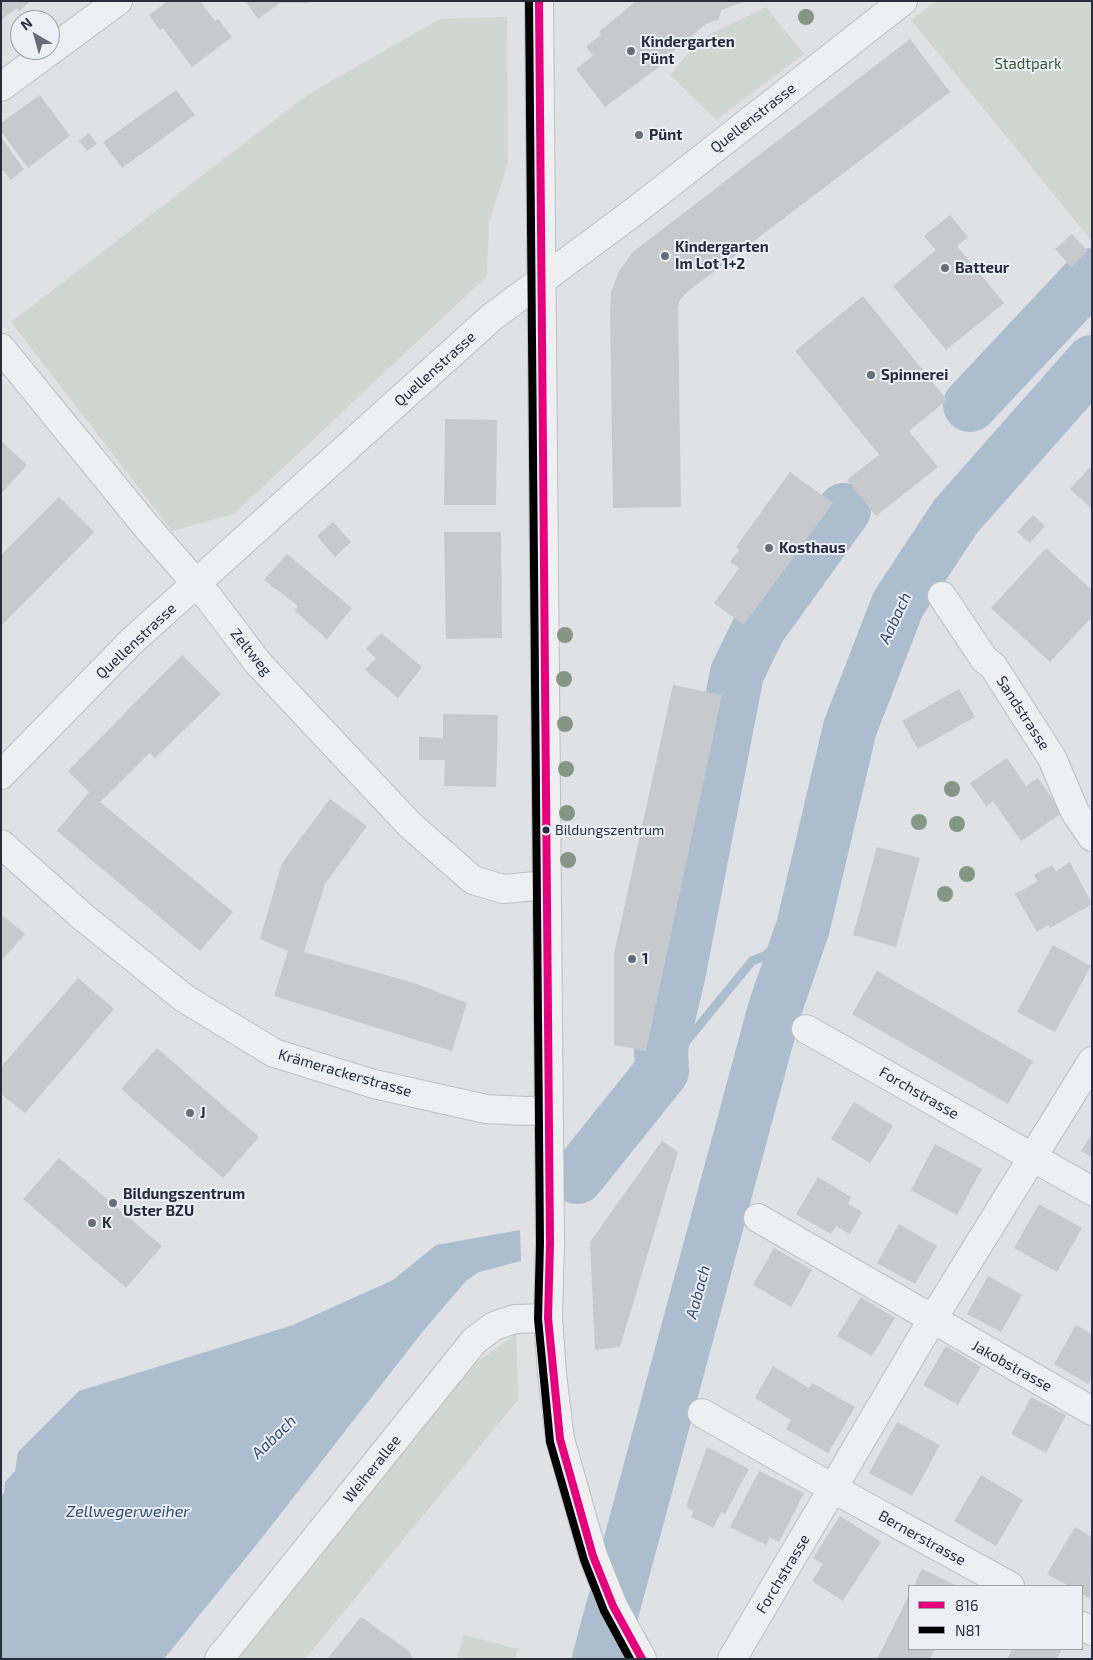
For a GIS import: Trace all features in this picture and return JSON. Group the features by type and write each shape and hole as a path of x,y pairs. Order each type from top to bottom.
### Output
{"street":[{"path":"1,86 118,1"},
{"path":"539,1 547,885 548,1318 552,1374 560,1438 593,1556 613,1606 638,1654"},
{"name":"Quellenstrasse","path":"1,776 132,641 492,317 635,211 903,1"},
{"name":"Zeltweg","path":"1,348 146,526 197,584 258,663 410,825 474,880 504,889 547,885"},
{"name":"Sandstrasse","path":"942,596 985,660 993,666 1052,758 1076,812 1092,837"},
{"name":"Krämerackerstrasse","path":"1,844 83,917 184,998 274,1053 374,1084 486,1109 527,1112 548,1110"},
{"name":"Forchstrasse","path":"806,1028 1092,1191"},
{"name":"Forchstrasse","path":"732,1659 834,1490 932,1320 1092,1061"},
{"path":"758,1218 932,1320"},
{"name":"Weiherallee","path":"220,1659 474,1341 494,1326 515,1318 548,1318"},
{"name":"Jakobstrasse","path":"932,1320 1092,1411"},
{"path":"702,1413 834,1490"},
{"name":"Bernerstrasse","path":"834,1490 1008,1585"}],"green space":[{"name":"Stadtpark","path":"936,1 1092,1 1091,240 911,20"},
{"path":"766,7 804,54 716,120 670,75 700,39"},
{"path":"507,17 508,163 489,222 487,276 234,514 172,531 11,322 307,95 440,19"},
{"path":"516,1334 518,1400 305,1659 236,1659 471,1366"},
{"path":"464,1635 518,1649 515,1659 457,1659"}],"water":[{"name":"Zellwegerweiher","path":"520,1230 521,1261 479,1272 466,1281 424,1330 257,1544 164,1659 1,1659 1,1496 4,1493 5,1482 15,1471 18,1452 79,1391 293,1325 393,1280 436,1245"}],"building":[{"path":"1,1 31,1 20,10 17,8 10,10 10,13 1,20"},
{"path":"168,1 200,1 215,21 218,19 232,37 192,67 163,28 160,30 149,15"},
{"path":"245,1 309,1 309,3 280,3 258,19"},
{"name":"Kindergarten Pünt","path":"636,1 744,2 721,10 719,19 706,24 669,55 671,58 605,107 576,69 593,56 586,46 601,35 599,32"},
{"path":"910,39 950,92 687,292 680,300 678,307 681,507 613,508 610,311 611,292 619,271 633,252"},
{"path":"176,90 195,115 122,168 103,142"},
{"path":"40,95 70,136 28,168 1,131 1,123"},
{"path":"89,133 97,144 87,151 79,141"},
{"path":"1,137 24,169 11,180 4,171 1,172"},
{"name":"Batteur","path":"950,215 968,237 957,246 1004,303 946,350 893,286 936,250 924,236"},
{"path":"1072,234 1088,251 1071,267 1055,249"},
{"name":"Spinnerei","path":"863,296 947,400 909,431 938,467 876,516 847,480 879,455 795,351"},
{"path":"445,419 497,420 496,505 444,505"},
{"path":"1,441 27,465 1,494"},
{"path":"1092,465 1092,509 1070,489"},
{"name":"Kosthaus","path":"790,472 833,503 744,625 714,603 739,568 730,562 739,550 736,547"},
{"path":"59,497 94,532 1,626 1,555"},
{"path":"1033,515 1045,526 1030,543 1017,532"},
{"path":"333,522 351,542 335,557 317,536"},
{"path":"444,532 501,532 502,638 446,639"},
{"path":"1046,548 1092,590 1092,617 1050,662 991,608"},
{"path":"287,554 352,608 327,639 295,611 298,606 264,580"},
{"path":"381,633 422,667 398,698 365,670 376,658 366,649"},
{"path":"182,655 221,694 155,758 150,753 100,802 233,912 200,951 57,831 89,792 68,771"},
{"path":"673,685 722,695 646,1051 614,1045 614,954"},
{"path":"959,689 975,717 918,749 902,721"},
{"path":"443,714 498,715 496,787 444,786 445,760 419,760 419,737 443,738"},
{"path":"1007,758 1026,786 1038,778 1062,813 1021,841 993,801 986,806 970,783"},
{"path":"330,799 367,826 325,884 304,952 414,983 467,1003 452,1051 274,996 288,951 260,939 282,863"},
{"path":"877,847 920,858 896,947 853,935"},
{"path":"1070,862 1092,904 1050,928 1048,925 1037,932 1015,894 1038,881 1034,875 1052,865 1056,871"},
{"path":"1,914 25,934 1,961"},
{"path":"1053,945 1091,966 1055,1032 1017,1012"},
{"path":"877,971 1033,1061 1008,1104 852,1014"},
{"path":"78,978 114,1009 25,1113 1,1094 1,1067"},
{"name":"J","path":"157,1048 259,1137 223,1178 121,1089"},
{"path":"854,1102 893,1126 870,1163 831,1139"},
{"path":"1092,1133 1092,1157 1081,1151"},
{"path":"662,1141 678,1152 620,1347 595,1350 590,1242"},
{"path":"935,1144 982,1169 957,1215 911,1190"},
{"name":"K","path":"59,1158 162,1246 126,1288 23,1199"},
{"path":"818,1177 851,1197 848,1204 862,1212 850,1234 836,1226 831,1234 796,1214"},
{"path":"1039,1204 1082,1228 1057,1272 1014,1248"},
{"path":"899,1224 937,1246 915,1284 877,1263"},
{"path":"774,1248 812,1270 791,1307 753,1285"},
{"path":"988,1276 1022,1295 1001,1332 967,1314"},
{"path":"861,1297 895,1318 872,1356 837,1336"},
{"path":"1076,1325 1092,1334 1092,1378 1088,1384 1054,1364"},
{"path":"946,1346 981,1367 958,1405 923,1385"},
{"path":"773,1366 809,1388 812,1383 855,1407 828,1453 786,1429 791,1420 755,1398"},
{"path":"1031,1397 1066,1415 1046,1453 1011,1434"},
{"path":"897,1422 940,1445 912,1496 869,1473"},
{"path":"707,1447 749,1469 725,1514 721,1512 713,1528 691,1517 694,1511 686,1507"},
{"path":"759,1471 804,1493 779,1542 770,1537 766,1545 730,1527"},
{"path":"981,1475 1023,1500 996,1546 954,1521"},
{"path":"840,1516 881,1542 843,1601 812,1581 823,1564 813,1558"},
{"path":"1075,1527 1092,1537 1090,1599 1083,1595 1083,1585 1067,1585 1047,1574"},
{"path":"922,1569 955,1585 914,1585"},
{"path":"908,1597 908,1650 934,1650 930,1659 877,1659"},
{"path":"361,1617 409,1651 413,1659 327,1659"},
{"path":"1012,1650 1062,1650 1057,1659 1007,1659"}],"waterway":[{"path":"970,405 1092,275"},
{"name":"Aabach","path":"599,1659 775,1008 803,927 850,728 898,604 956,516 1092,362"},
{"path":"577,1177 662,1071 661,1048 678,977 737,673 759,628 844,510"},
{"name":"Aabach","path":"662,1071 752,961 764,956 803,927"}],"transit line":[{"name":"N81","path":"529,1 540,1243 538,1319 550,1442 584,1560 604,1611 630,1659"},
{"name":"816","path":"539,1 550,1243 548,1318 560,1439 593,1556 613,1606 642,1659"}],"place":[{"name":"Kindergarten Pünt","path":"631,51"},
{"name":"Pünt","path":"639,135"},
{"name":"Kindergarten Im Lot 1+2","path":"665,256"},
{"name":"Batteur","path":"945,268"},
{"name":"Spinnerei","path":"871,375"},
{"name":"Kosthaus","path":"769,548"},
{"name":"Bildungszentrum","path":"546,830"},
{"name":"1","path":"632,959"},
{"name":"J","path":"190,1113"},
{"name":"Bildungszentrum Uster BZU","path":"113,1203"},
{"name":"K","path":"92,1223"}]}
